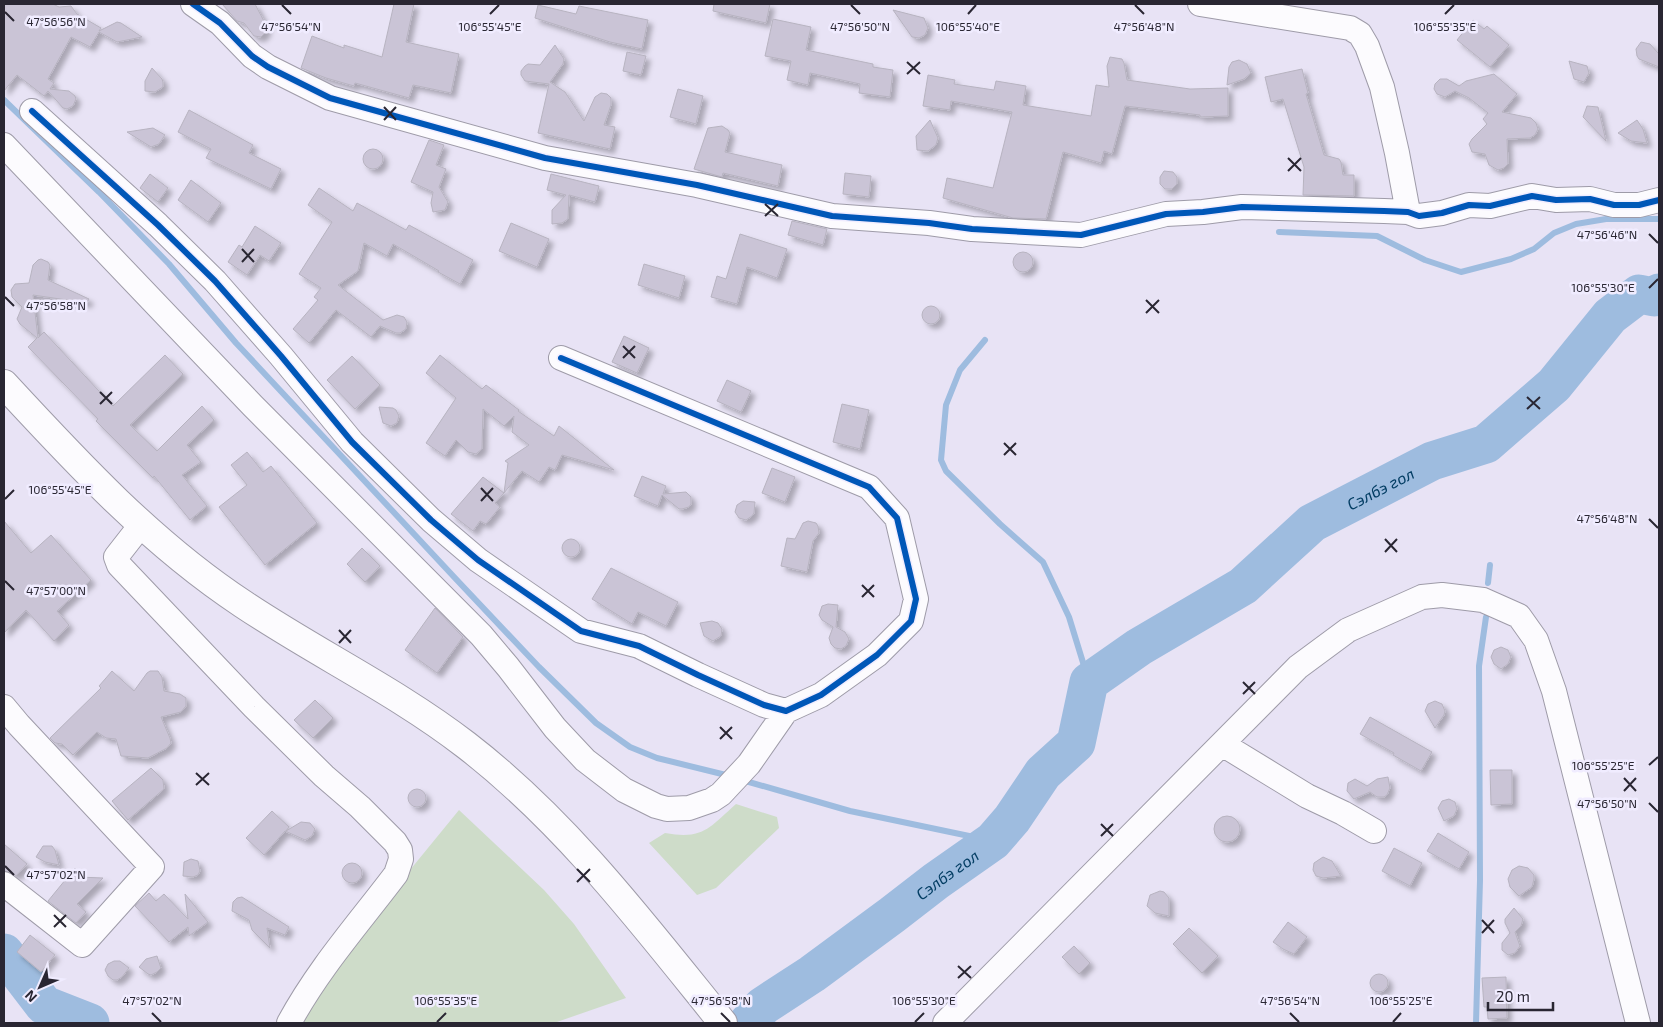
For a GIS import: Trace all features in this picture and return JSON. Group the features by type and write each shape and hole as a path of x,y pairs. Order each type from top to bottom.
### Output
{"main road":[{"path":"4,384 72,458 141,525 204,576 243,604 385,691 465,744 520,791 568,839 657,941 723,1023"}],"street":[{"path":"193,4 220,23 252,56 268,67 330,98 545,158 697,185 832,216 929,223 972,229 1081,235 1166,214 1203,212 1242,206 1408,212 1419,216 1442,213 1469,205 1490,206 1532,196 1556,200 1590,200 1614,205 1639,206 1659,200"},
{"path":"1200,4 1350,28 1360,34 1367,46 1382,87 1408,212"},
{"path":"32,111 158,225 215,281 281,356 352,442 431,520 478,560 581,631 640,646 764,705 786,711"},
{"path":"4,145 246,399 481,636 508,667 555,728 585,760 624,790 656,806 667,810 689,808 712,800 721,794 749,764 786,711 821,695 877,655 911,622 916,599 897,518 869,488 561,358"},
{"path":"141,525 116,557 118,565 261,714 324,776 360,807 395,842 400,850 401,859 396,874 325,966 288,1023"},
{"path":"945,1023 1298,667 1348,630 1422,597 1442,595 1483,600 1519,616 1536,640 1554,691 1638,1023"},
{"path":"4,708 152,866 82,945 4,884"},
{"path":"1222,744 1307,796 1343,812 1374,832"}],"green space":[{"path":"736,804 777,817 779,828 716,888 697,895 649,843 665,833 688,835 705,830"},
{"path":"459,810 544,890 574,924 626,998 554,1023 301,1023 343,952"}],"building":[{"path":"4,4 71,6 77,14 101,28 99,31 117,22 142,37 117,42 99,32 90,47 71,37 48,79 54,83 50,89 69,91 75,96 76,99 73,106 67,109 63,108 48,91 44,96 17,75 4,91"},
{"path":"222,4 255,4 266,25 266,32 261,37 254,36 244,23 237,21"},
{"path":"394,4 414,4 406,42 459,54 451,93 413,85 409,98 355,83 354,86 301,68 312,36 344,48 344,45 382,57"},
{"path":"714,4 770,4 766,23 713,11"},
{"path":"538,5 576,14 579,6 648,20 642,49 610,42 535,18"},
{"path":"893,10 924,18 928,28 925,35 919,38 912,37"},
{"path":"773,19 811,27 806,50 873,64 873,67 893,70 890,97 859,93 860,84 810,73 808,85 787,80 791,61 765,56"},
{"path":"1473,20 1484,29 1487,26 1509,45 1490,67 1457,40"},
{"path":"1641,42 1650,44 1659,54 1659,67 1639,59 1636,49"},
{"path":"555,45 564,59 563,64 550,82 565,92 584,121 595,97 601,93 607,94 611,98 611,105 604,125 615,127 610,149 538,133 549,84 525,81 521,71 528,64 540,65"},
{"path":"627,52 646,56 641,75 623,71"},
{"path":"1110,57 1122,59 1127,80 1190,89 1228,88 1228,116 1200,117 1200,115 1125,106 1112,154 1104,151 1101,163 1063,152 1046,219 1013,218 943,198 947,178 993,188 1012,112 951,101 950,110 923,106 928,75 955,80 954,84 994,90 996,81 1026,86 1023,105 1091,116 1096,85 1109,87 1107,66"},
{"path":"1239,60 1247,64 1251,73 1244,79 1227,85 1229,67 1232,62"},
{"path":"1569,61 1587,66 1589,73 1584,82 1574,79"},
{"path":"152,68 163,82 163,87 155,92 145,91 145,81"},
{"path":"1302,69 1308,93 1306,94 1324,155 1339,159 1343,175 1354,175 1354,196 1303,195 1304,167 1283,99 1271,102 1265,77"},
{"path":"1494,74 1517,94 1502,112 1531,118 1536,123 1538,129 1535,135 1530,138 1507,139 1508,164 1498,170 1489,165 1485,154 1472,152 1469,144 1487,124 1483,119 1488,113 1469,98 1455,91 1445,97 1437,94 1434,89 1435,84 1440,79 1447,79 1459,86 1466,81"},
{"path":"678,89 703,96 696,124 670,117"},
{"path":"1587,106 1598,107 1606,141 1583,117"},
{"path":"189,110 253,145 249,153 281,169 271,189 206,158 211,149 178,132"},
{"path":"930,120 938,138 936,145 928,151 917,150 916,136"},
{"path":"1637,120 1643,129 1647,143 1631,141 1618,133"},
{"path":"722,126 730,133 725,152 782,165 778,186 723,173 722,177 694,169 708,128"},
{"path":"153,128 165,135 159,144 151,147 127,132"},
{"path":"429,140 444,145 436,165 446,169 439,187 448,202 445,210 433,212 431,203 433,192 411,182"},
{"path":"373,149 380,152 383,159 380,166 373,169 366,166 363,159 366,152"},
{"path":"1164,171 1173,172 1177,177 1177,184 1172,189 1165,189 1160,184 1160,177"},
{"path":"845,173 871,176 869,197 843,194"},
{"path":"150,174 168,188 158,202 140,188"},
{"path":"551,174 599,186 595,202 569,195 568,219 562,223 552,224 552,210 566,195 547,190"},
{"path":"191,180 221,203 208,222 178,200"},
{"path":"319,188 353,211 357,203 406,230 409,225 473,260 460,284 393,244 387,256 364,243 358,271 338,285 383,320 397,315 404,317 407,322 406,329 396,333 380,326 371,337 336,310 309,343 293,329 318,300 314,297 321,288 299,274 332,222 308,205"},
{"path":"792,221 827,229 823,245 788,235"},
{"path":"511,223 549,239 537,267 499,251"},
{"path":"255,226 281,243 269,261 260,255 247,275 228,262 239,245 242,247"},
{"path":"740,234 787,249 777,278 747,267 737,304 711,297 717,276 726,279"},
{"path":"1023,252 1030,255 1033,262 1030,269 1023,272 1016,269 1013,262 1016,255"},
{"path":"41,259 50,265 48,280 89,299 87,303 33,295 38,338 44,332 113,406 165,355 183,374 130,425 157,451 202,406 214,420 187,445 201,462 182,475 207,506 190,520 154,476 153,478 96,421 98,419 28,347 37,338 20,324 17,319 22,307 12,297 11,290 15,284 29,283 33,265"},
{"path":"644,264 685,276 679,298 638,285"},
{"path":"931,306 937,309 940,315 937,321 931,324 925,321 922,315 925,309"},
{"path":"624,336 649,348 637,373 612,362"},
{"path":"440,355 482,389 486,385 518,411 554,436 559,426 614,470 562,455 555,470 549,467 539,482 522,471 504,493 508,463 505,461 529,445 512,432 514,416 504,426 483,409 482,449 476,454 468,452 456,440 445,456 426,443 456,398 426,373"},
{"path":"352,356 380,385 355,409 327,380"},
{"path":"727,380 751,391 741,412 717,401"},
{"path":"842,404 869,410 860,449 833,442"},
{"path":"379,407 396,410 399,416 397,423 391,426 383,423"},
{"path":"247,452 263,472 271,466 317,523 265,565 219,507 247,485 231,465"},
{"path":"772,468 795,477 785,502 762,493"},
{"path":"642,476 666,486 663,494 686,492 691,497 691,504 689,507 679,509 662,495 658,506 634,496"},
{"path":"483,477 504,493 495,503 500,507 486,524 480,521 473,531 451,514"},
{"path":"743,501 755,502 754,513 746,520 739,518 735,512 737,505"},
{"path":"4,521 31,553 51,535 91,580 57,611 69,625 54,641 26,610 4,633"},
{"path":"808,521 816,523 819,533 813,541 807,572 781,566 787,538 795,539 803,523"},
{"path":"571,539 577,542 580,548 577,554 571,557 565,554 562,548 565,542"},
{"path":"362,548 380,566 365,582 347,564"},
{"path":"611,568 678,602 666,626 638,612 632,624 592,599"},
{"path":"828,604 838,605 836,627 845,632 849,639 846,646 841,649 835,648 831,644 829,638 833,627 822,620 819,615 822,606"},
{"path":"435,608 463,637 437,673 405,650"},
{"path":"712,621 718,623 722,629 721,636 713,641 704,636 700,623"},
{"path":"1501,647 1508,650 1511,657 1508,664 1501,669 1494,664 1491,657 1494,650"},
{"path":"112,671 134,691 147,673 158,671 162,677 164,691 180,694 186,698 186,706 181,712 161,717 171,743 167,748 148,758 121,756 116,739 106,738 97,732 73,755 62,744 55,743 50,738 101,688 99,686"},
{"path":"315,700 333,718 313,738 294,720"},
{"path":"1435,701 1442,704 1445,711 1435,728 1425,711 1428,704"},
{"path":"1370,717 1432,752 1421,771 1360,734"},
{"path":"151,768 163,780 164,789 128,820 112,801"},
{"path":"1490,770 1512,770 1512,804 1491,805"},
{"path":"1388,777 1390,788 1384,797 1377,797 1370,792 1354,799 1347,791 1348,783 1355,779 1367,786 1377,779"},
{"path":"417,789 423,792 426,798 423,804 417,807 411,804 408,798 411,792"},
{"path":"1449,799 1455,802 1457,809 1454,816 1444,821 1438,808 1442,801"},
{"path":"272,811 289,827 286,831 301,822 310,823 315,829 312,836 305,840 285,831 264,855 246,838"},
{"path":"1227,816 1236,820 1240,829 1236,838 1227,842 1218,838 1214,829 1218,820"},
{"path":"1438,833 1469,852 1459,869 1427,851"},
{"path":"4,844 27,864 16,876 4,871"},
{"path":"43,846 52,846 59,865 45,862 36,857"},
{"path":"1394,848 1422,863 1410,886 1382,871"},
{"path":"1323,857 1332,861 1341,876 1323,878 1316,876 1313,870 1314,863"},
{"path":"191,859 198,861 200,871 198,875 193,877 183,876 184,862"},
{"path":"352,863 359,866 362,873 359,880 352,883 345,880 342,873 345,866"},
{"path":"1519,866 1528,868 1534,875 1534,879 1532,887 1519,896 1510,887 1508,879 1512,870"},
{"path":"75,868 79,877 103,878 77,904 86,912 76,923 48,901"},
{"path":"1160,891 1164,892 1169,898 1169,916 1155,913 1147,906 1150,895"},
{"path":"149,893 156,901 164,894 188,919 185,894 208,922 189,936 188,927 169,942 135,906"},
{"path":"242,897 289,927 285,935 267,928 270,948 252,930 249,920 232,911 233,902 237,898"},
{"path":"1514,908 1523,919 1521,926 1515,932 1520,946 1515,953 1508,955 1502,950 1502,943 1510,933 1505,919"},
{"path":"1288,922 1307,937 1294,954 1273,942"},
{"path":"1189,928 1218,956 1202,973 1173,944"},
{"path":"30,935 55,955 41,972 17,952"},
{"path":"1074,946 1090,963 1079,974 1062,957"},
{"path":"157,956 161,968 157,972 151,975 139,967 146,959"},
{"path":"120,961 129,968 117,980 113,980 108,976 105,970 108,964"},
{"path":"1375,974 1383,974 1388,979 1386,990 1375,992 1370,987 1370,979"},
{"path":"1506,977 1507,1018 1488,1019 1487,1007 1484,1007 1482,978"}],"waterway":[{"path":"4,100 99,192 169,264 236,343 539,667 596,723 630,747 657,758 730,776"},
{"name":"Сэлбэ гол","path":"1279,232 1377,236 1425,260 1461,272 1511,259 1534,249 1554,233 1576,224 1606,219 1659,219"},
{"name":"Сэлбэ гол","path":"748,1023 763,1006 812,974 936,881 993,841 1012,819 1043,773 1076,743 1089,682 1139,647 1243,586 1312,523 1432,461 1486,444 1554,385 1610,316 1639,294 1654,297 1659,293"},
{"name":"Сэлбэ гол","path":"985,340 960,370 946,405 941,460 946,471 1000,524 1043,562 1069,617 1089,682"},
{"path":"1488,583 1490,565"},
{"path":"1476,1023 1480,880 1479,666 1486,617"},
{"path":"742,780 850,811 993,841"},
{"name":"Сэлбэ гол","path":"4,953 44,1005 90,1023"}],"cycle path":[{"path":"193,4 220,23 252,56 268,67 330,98 545,158 697,185 832,216 929,223 972,229 1081,235 1166,214 1242,207 1408,212 1419,216 1442,213 1469,205 1490,206 1532,196 1556,200 1590,199 1614,205 1639,205 1659,200"},
{"path":"32,111 158,225 215,281 281,356 352,442 431,520 478,560 581,631 639,646 764,705 786,711 821,695 877,655 911,621 916,599 897,518 869,487 561,358"}]}
